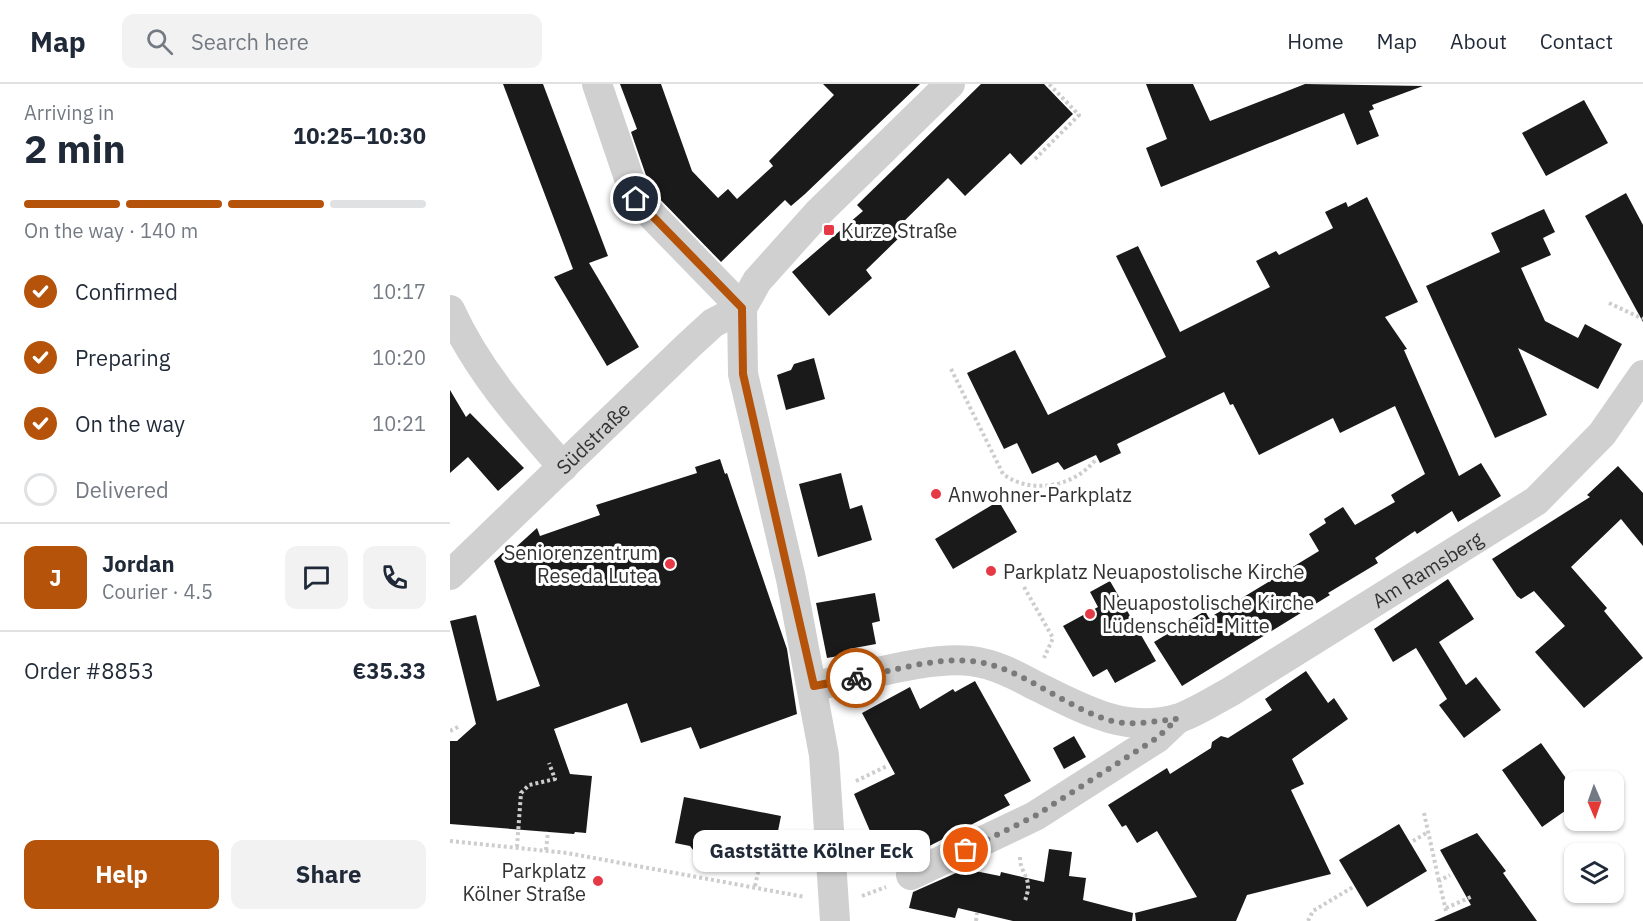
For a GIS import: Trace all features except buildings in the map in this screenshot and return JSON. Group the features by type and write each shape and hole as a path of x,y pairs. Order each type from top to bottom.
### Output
{"street":[{"path":"597,84 636,199 742,308"},
{"path":"835,912 826,771 814,686 743,374 742,308 758,281 818,213 950,84"},
{"name":"Südstraße","path":"450,575 705,330 742,308"},
{"path":"450,310 490,378 519,417 563,467"},
{"name":"Am Ramsberg","path":"911,875 1019,826 1157,738 1177,719 1231,692 1536,501 1602,434 1643,375"},
{"name":"Am Ramsberg","path":"814,686 924,664 959,660 991,664 1088,712 1113,721 1139,722 1177,719"}],"path":[{"path":"1035,159 1079,115 1049,84"},
{"path":"1609,303 1643,319"},
{"path":"951,369 1003,474 1016,484 1032,487 1068,480 1086,473 1096,459"},
{"path":"1024,587 1053,638 1032,684"},
{"path":"450,731 460,726"},
{"path":"517,847 521,793 529,785 555,780 549,763"},
{"path":"1424,813 1446,909 1473,896"},
{"path":"1019,826 1020,862 1027,874 1028,887 1024,903"},
{"path":"546,850 548,832"},
{"path":"1413,841 1428,832"},
{"path":"450,841 546,850 755,886 835,912 911,875"},
{"path":"755,886 761,859"},
{"path":"1438,881 1450,875"},
{"path":"1308,921 1313,912 1353,887"},
{"path":"976,921 977,913"}],"way so far":[{"path":"856,678 924,664 970,661 991,664 1088,712 1113,721 1139,722 1177,719 1157,738 1019,826 966,850"}],"place":[{"name":"Kurze Straße","path":"829,230"},
{"name":"Anwohner-Parkplatz","path":"936,494"},
{"name":"Seniorenzentrum Reseda Lutea","path":"670,564"},
{"name":"Parkplatz Neuapostolische Kirche","path":"991,571"},
{"name":"Neuapostolische Kirche Lüdenscheid-Mitte","path":"1090,614"},
{"name":"Gaststätte Kölner Eck","path":"966,850"},
{"name":"Parkplatz Kölner Straße","path":"598,881"}],"route":[{"path":"636,199 742,308 743,374 814,686 856,678"}]}
